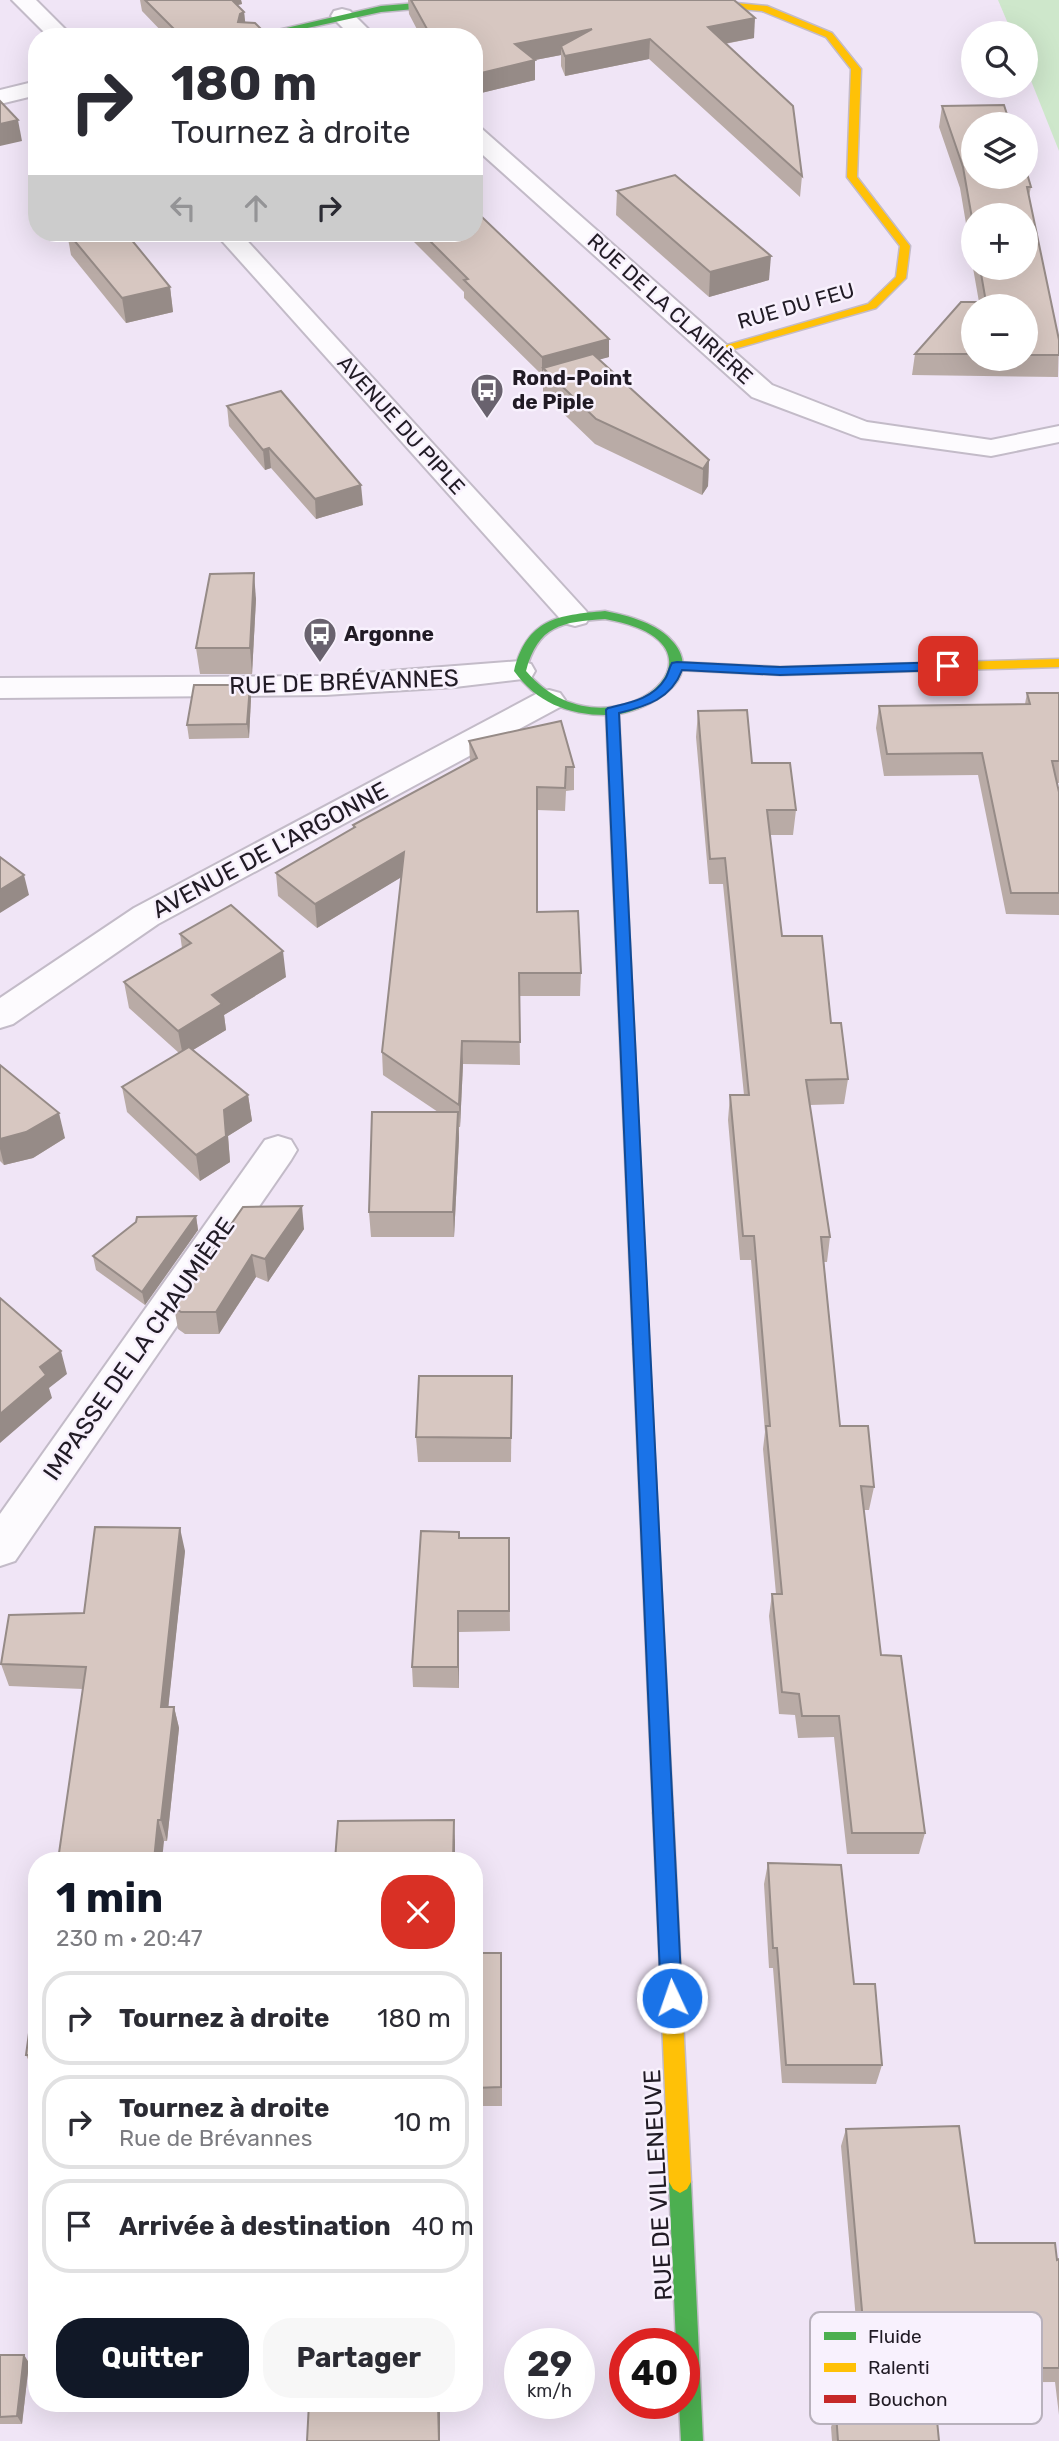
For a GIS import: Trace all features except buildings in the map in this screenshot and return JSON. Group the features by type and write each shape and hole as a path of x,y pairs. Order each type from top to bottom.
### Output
{"street":[{"path":"23,0 53,28"},
{"name":"RUE DU FEU","path":"668,1 710,1 764,8 829,35 856,69 852,177 905,246 901,278 872,306 717,351"},
{"path":"291,28 420,2 475,2"},
{"path":"342,16 355,28"},
{"path":"0,97 28,90"},
{"name":"RUE DE LA CLAIRIÈRE","path":"483,142 762,391 861,430 991,449 1059,434"},
{"name":"AVENUE DU PIPLE","path":"235,242 575,617"},
{"path":"605,615 629,619 649,627 666,639 677,666 671,682 659,694 643,703 612,710 575,708 549,700 537,692 520,671 522,652 529,639 542,628 575,617 605,615"},
{"path":"677,666 780,671 1059,663"},
{"name":"RUE DE BRÉVANNES","path":"0,688 373,684 435,681 520,671"},
{"name":"AVENUE DE L'ARGONNE","path":"0,1015 146,916 549,700"},
{"name":"RUE DE VILLENEUVE","path":"612,710 692,2441"},
{"name":"IMPASSE DE LA CHAUMIÈRE","path":"0,1548 278,1150"}],"green space":[{"path":"998,0 1059,0 1059,151 1038,98 1038,21 1007,21"}],"traffic: fast":[{"path":"293,28 381,9 460,2"},
{"path":"605,615 645,627 669,644 676,656 676,668 670,682 659,694 629,708 612,711 577,709 547,697 520,671 530,642 549,625 574,618 605,615"},
{"path":"612,710 641,1344"},
{"path":"680,2182 692,2441"}],"traffic: slow":[{"path":"688,1 764,8 829,35 856,69 852,177 905,246 901,278 872,306 717,351"},
{"path":"677,666 781,671 1059,663"},
{"path":"663,1813 680,2182"}],"traffic: jam":[{"path":"641,1344 663,1813"}],"place":[{"name":"Rond-Point de Piple","path":"487,420"},
{"name":"Argonne","path":"320,664"}],"route":[{"path":"672,1998 612,710 643,703 659,694 671,682 677,666 780,671 948,666"}]}
